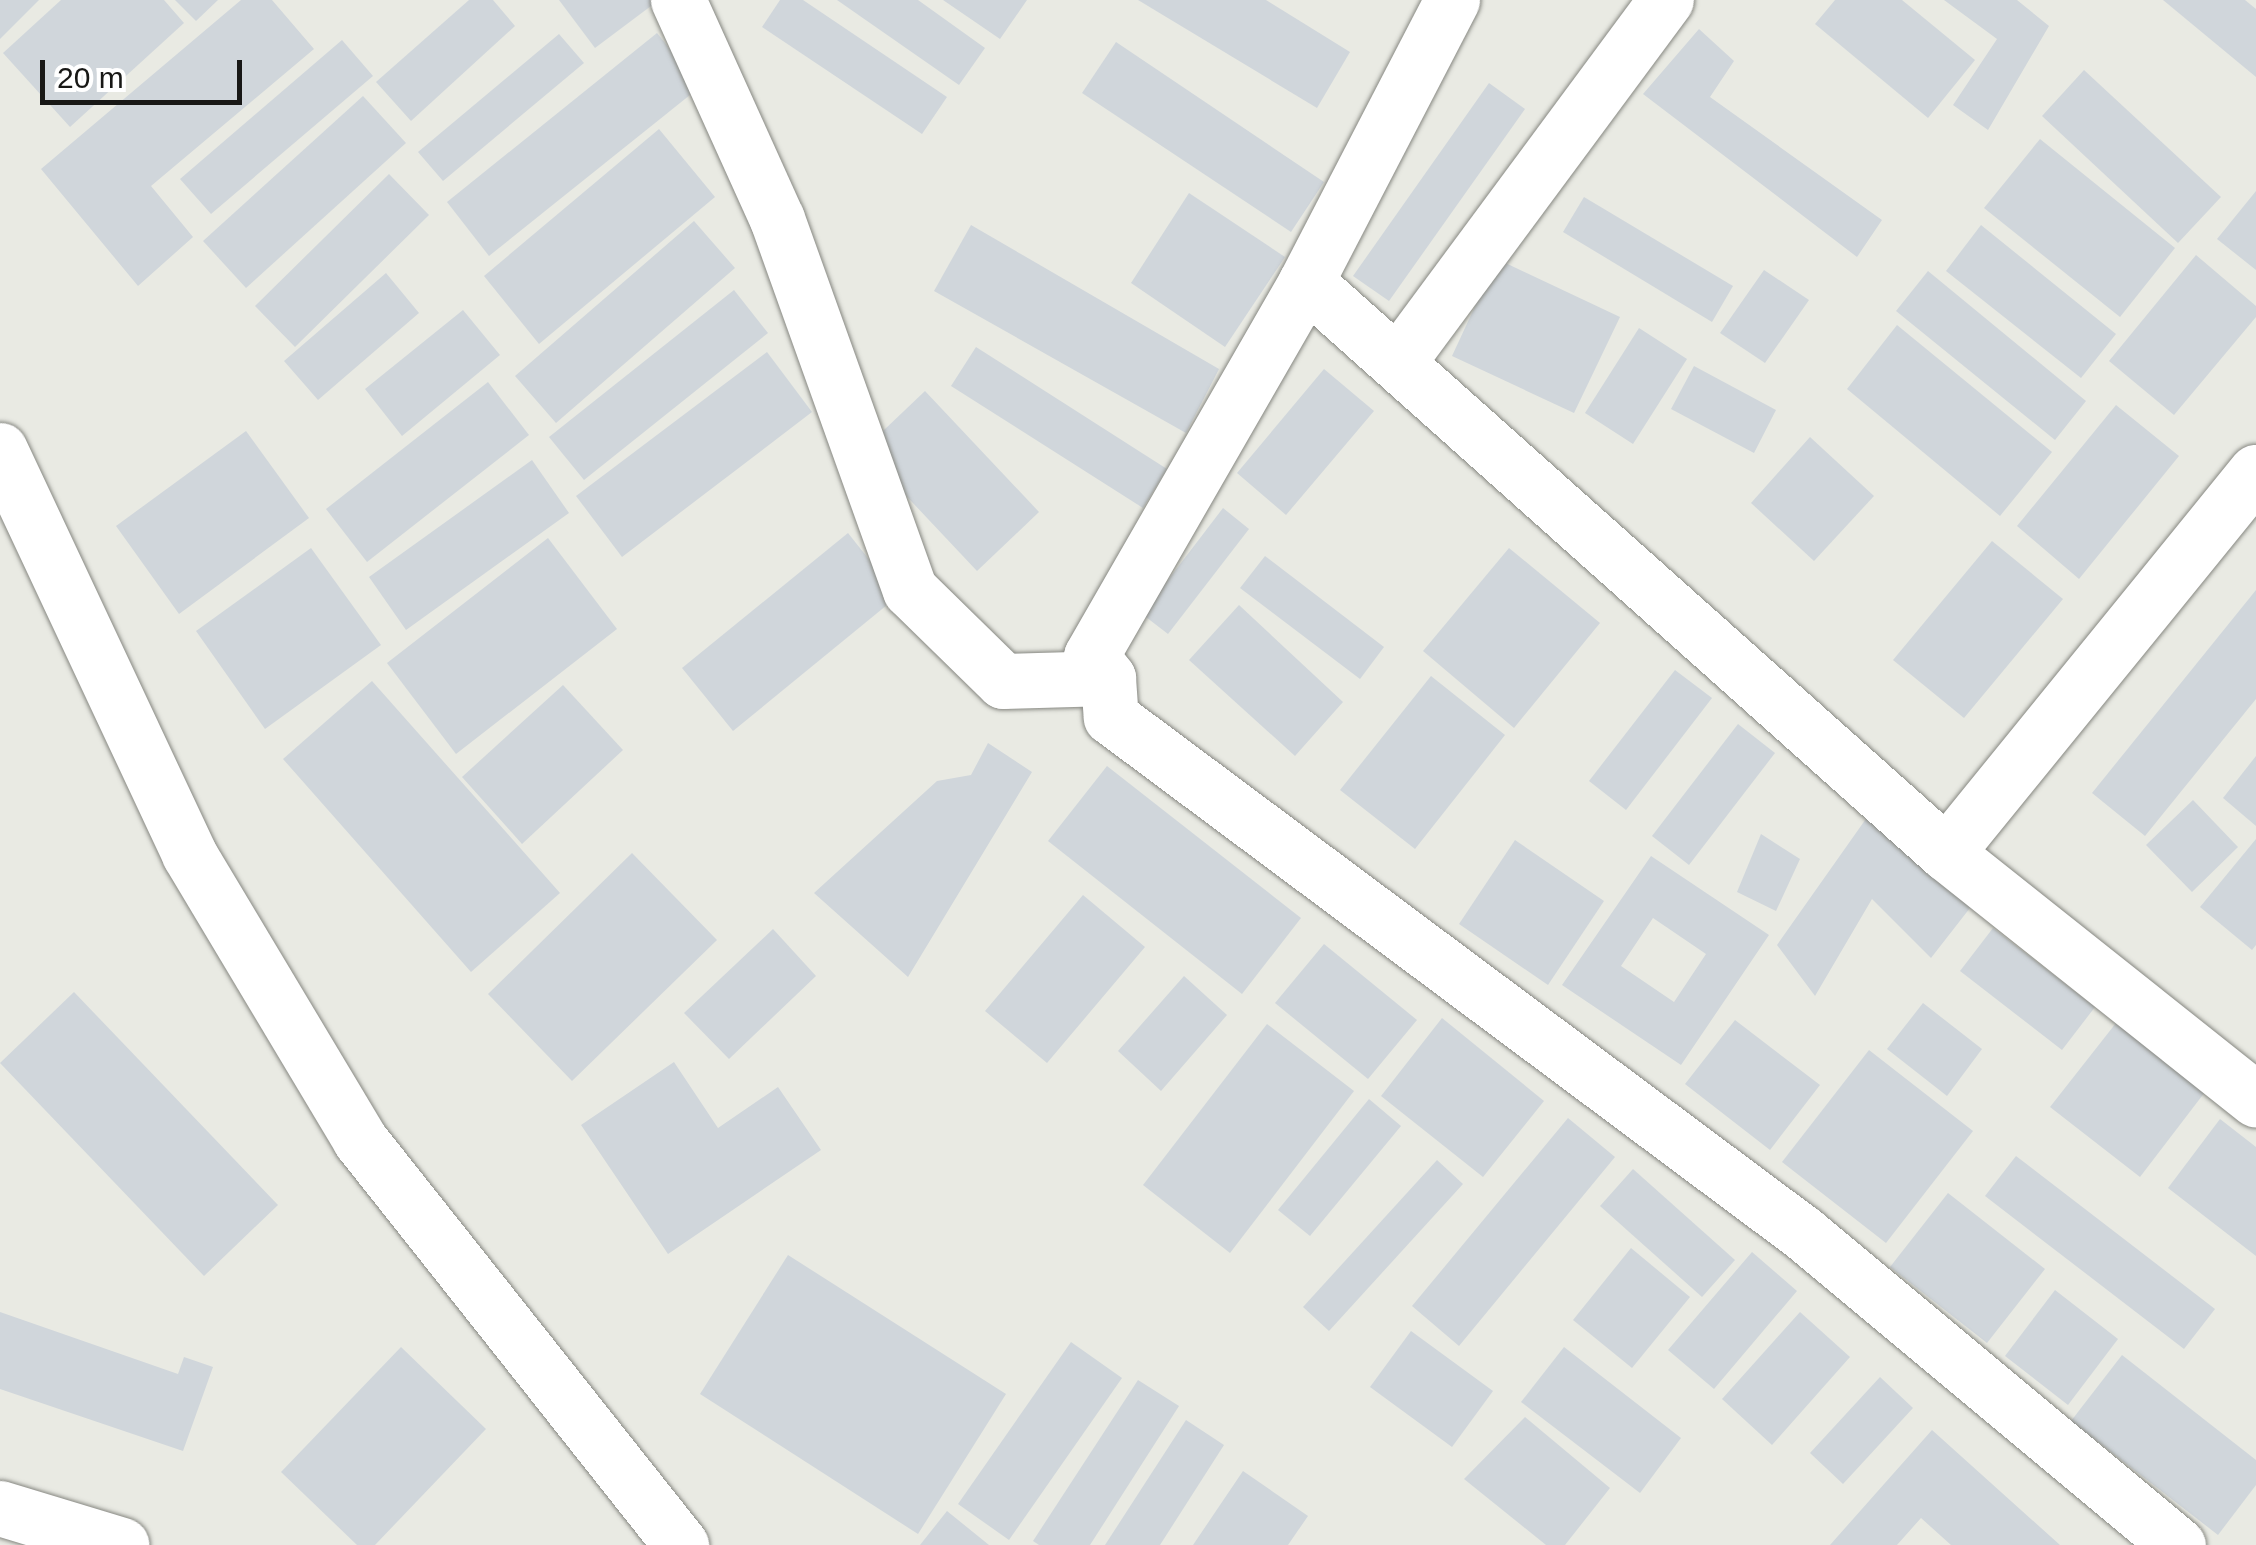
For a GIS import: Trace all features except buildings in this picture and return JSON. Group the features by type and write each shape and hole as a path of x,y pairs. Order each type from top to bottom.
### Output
{"street":[{"path":"678,0 777,218 910,590 1004,681 1108,678"},
{"path":"1452,0 1306,282 1091,656 1108,678 1110,717 1803,1233 2178,1545"},
{"path":"1400,360 1666,0"},
{"path":"1306,282 1400,360 1946,853 2256,1100"},
{"path":"0,450 189,854 360,1140 681,1545"},
{"path":"1946,853 2256,472"},
{"path":"0,1508 122,1545"}]}
